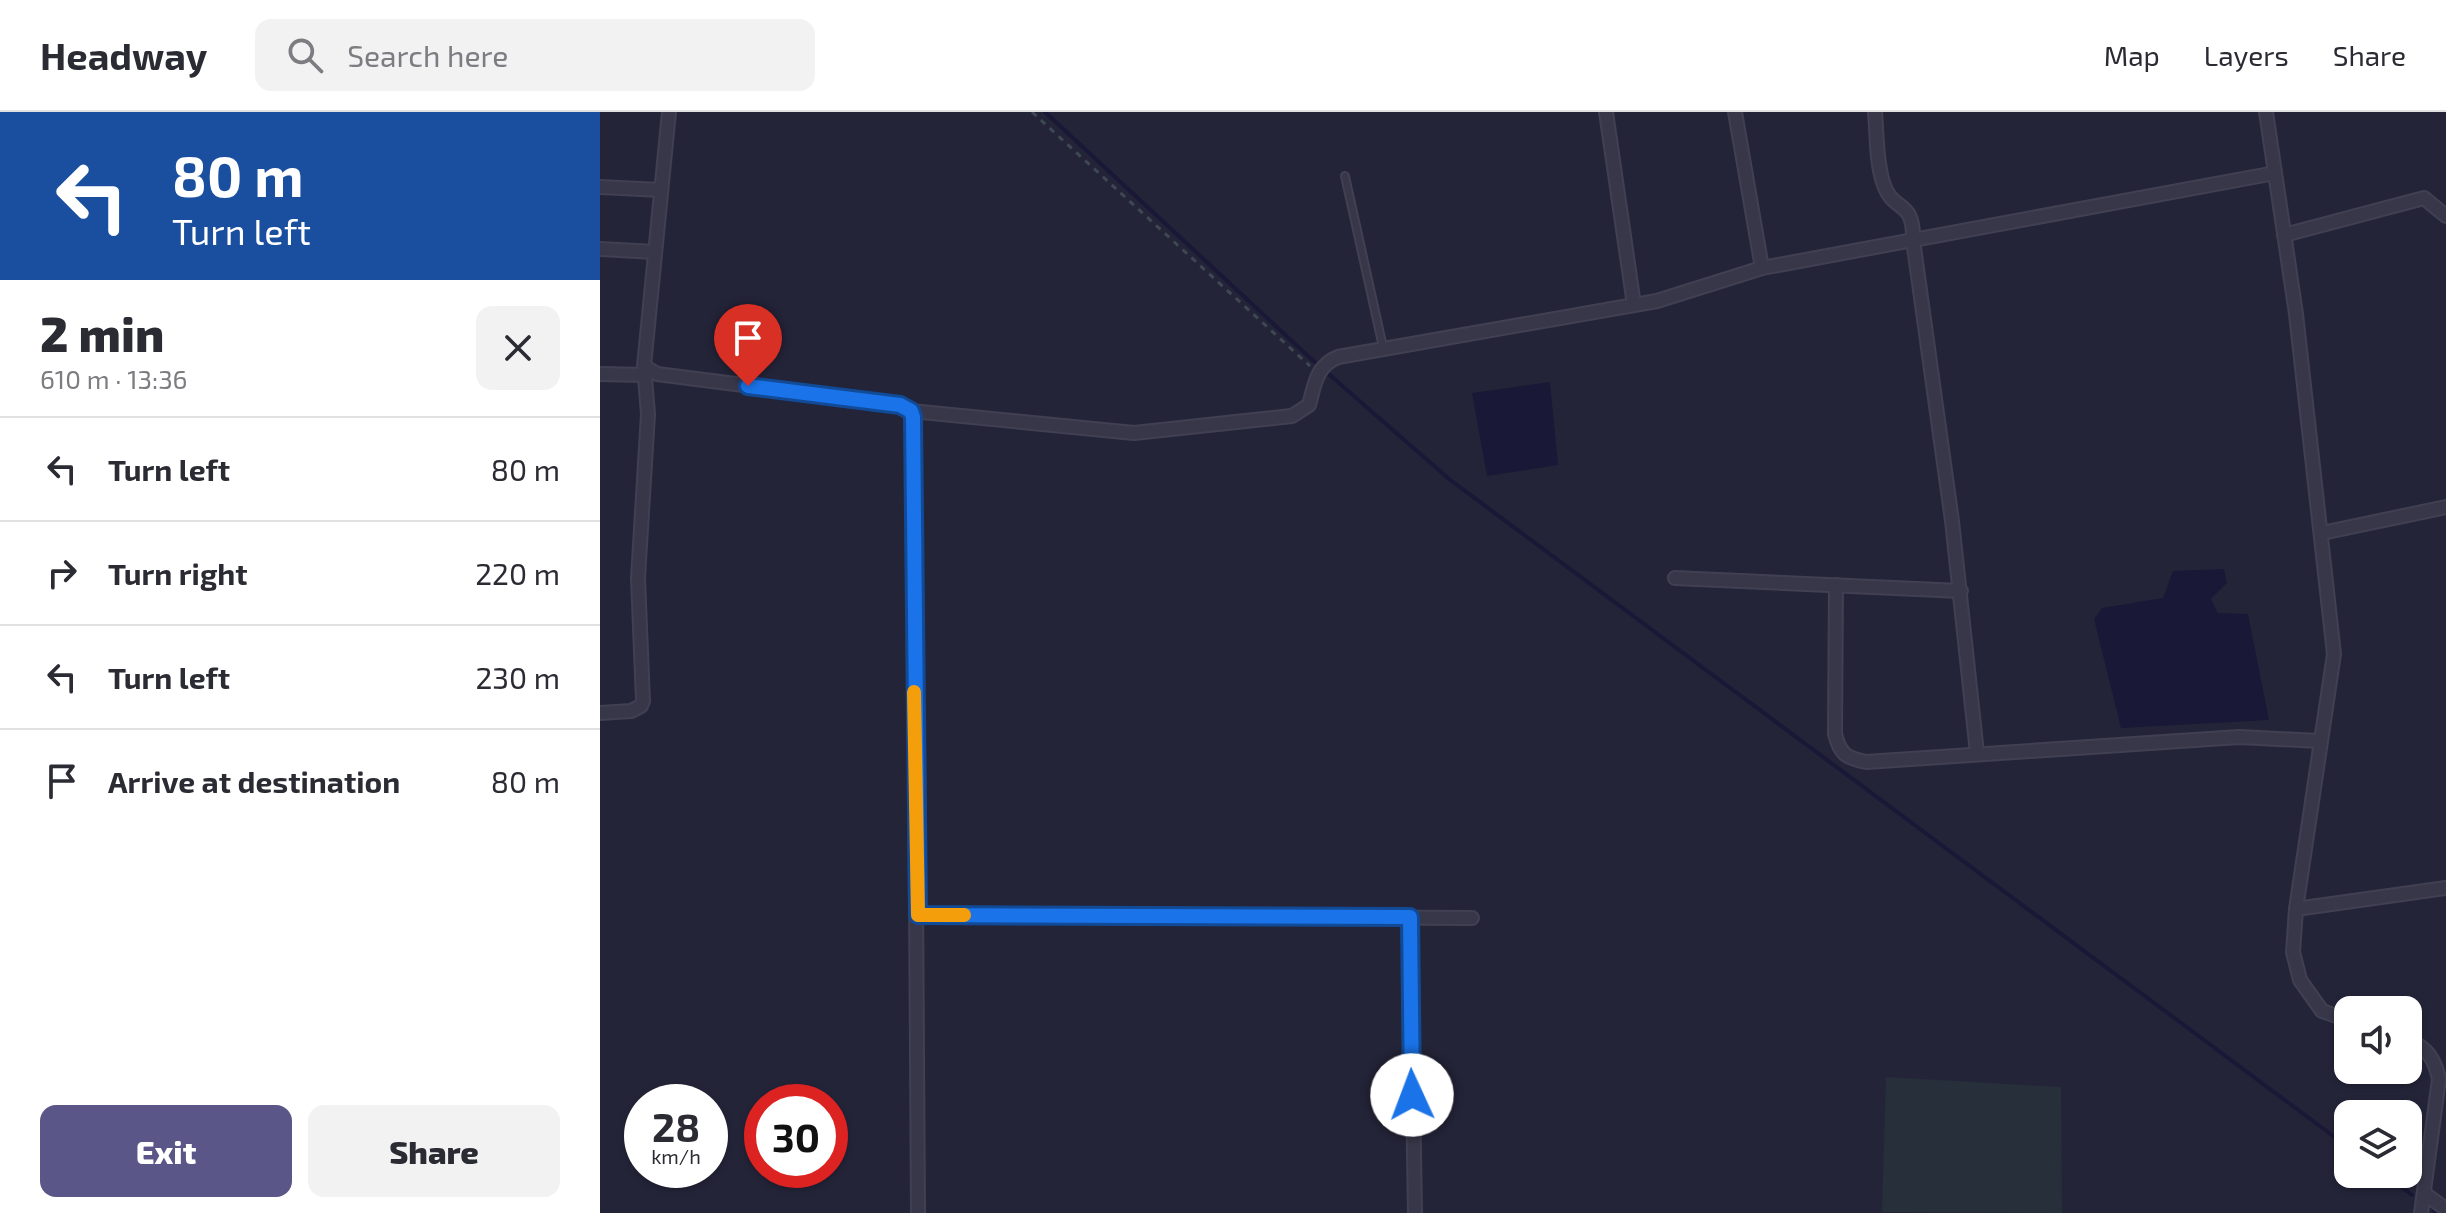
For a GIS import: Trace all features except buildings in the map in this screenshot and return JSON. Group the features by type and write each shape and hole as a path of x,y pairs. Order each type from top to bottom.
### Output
{"street":[{"path":"600,713 631,711 641,706 643,701 638,578 648,414 645,371 669,112"},
{"path":"1606,112 1634,305"},
{"path":"1735,112 1762,268"},
{"path":"1875,112 1881,179 1894,202 1912,216 1961,591 1977,753"},
{"path":"2266,112 2322,533 2334,654 2319,741 2293,952 2300,980 2322,1011 2334,1015"},
{"path":"600,374 645,371 900,405 911,411 1109,431 1154,432 1301,413 1309,405 1321,369 1383,347 1634,305 1762,268 2275,173"},
{"path":"600,187 661,190"},
{"path":"2284,235 2424,198 2446,216"},
{"path":"600,249 655,252"},
{"path":"911,411 918,915 918,1213"},
{"path":"2322,533 2446,507"},
{"path":"1675,578 1961,591"},
{"path":"1836,585 1835,734 1839,751 1848,758 1866,762 2239,737 2319,741"},
{"path":"2296,909 2446,888"},
{"path":"918,915 1472,918"},
{"path":"1410,917 1415,1213"},
{"path":"2421,1213 2439,1079 2435,1060 2422,1048"},
{"path":"2425,1194 2446,1209"}],"lane":[{"path":"1345,176 1383,347"}],"path":[{"path":"1032,112 1321,369"}],"shaded area":[{"path":"1550,382 1558,465 1487,476 1472,393"},
{"path":"2224,569 2227,583 2211,599 2218,613 2248,614 2269,720 2121,728 2094,619 2102,608 2163,598 2173,571"},
{"path":"1886,1077 2061,1087 2062,1213 1882,1212"}],"waterway":[{"path":"1045,112 1308,356 1449,479 2334,1137"},
{"path":"2403,1188 2412,1195"}],"slow traffic":[{"path":"914,692 918,915 964,915"}],"route":[{"path":"748,386 900,405 911,411 913,417 912,591 918,915 1410,917 1412,1095"}]}
